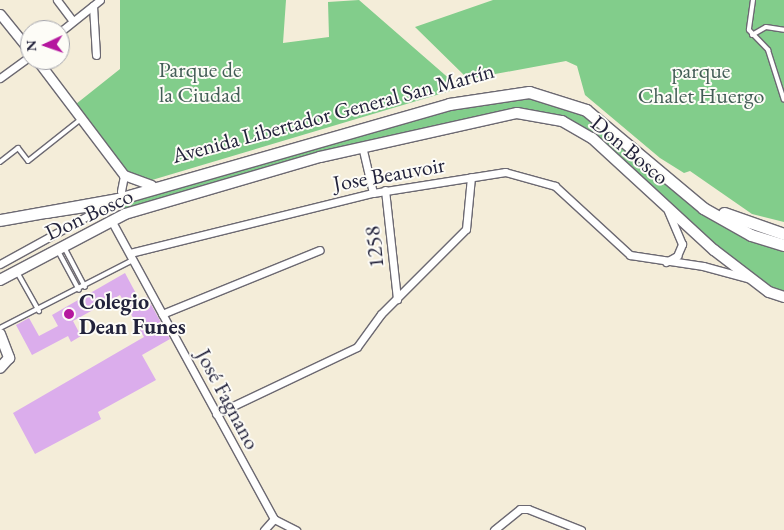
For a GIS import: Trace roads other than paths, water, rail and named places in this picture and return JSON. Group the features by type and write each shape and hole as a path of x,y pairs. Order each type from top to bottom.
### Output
{"highway":[{"name":"Avenida Libertador General San Martín","path":"0,214 120,195 151,184 473,92 532,85 584,102 708,202 744,222 784,234"},
{"name":"Avenida Libertador General San Martín","path":"0,220 39,214 120,195 449,104 528,92 586,110 697,203 759,238 784,245"}],"main road":[{"name":"Don Bosco","path":"0,280 111,220 362,146 503,114 547,117 592,138 750,279 784,297"},
{"path":"759,238 784,250"},
{"path":"0,334 9,358 0,368"}],"street":[{"path":"57,0 73,21"},
{"path":"70,24 100,0"},
{"path":"93,6 96,56"},
{"path":"0,14 20,39"},
{"path":"0,78 20,63"},
{"path":"45,70 124,175 151,184"},
{"name":"1258","path":"362,146 373,192"},
{"name":"Jose Beauvoir","path":"131,256 373,192 505,172 541,179 568,196 630,255 666,262"},
{"path":"120,195 124,175"},
{"path":"216,414 357,348 397,299 466,228 471,177"},
{"name":"1258","path":"385,190 397,299"},
{"name":"Don Bosco","path":"0,264 120,195"},
{"path":"664,204 682,244 676,256 666,262"},
{"name":"José Fagnano","path":"111,220 274,519"},
{"path":"162,314 320,250"},
{"path":"666,262 703,266 750,279"},
{"path":"494,530 520,509 528,509 582,530"},
{"path":"264,530 274,519 296,530"}],"lane":[{"path":"753,0 748,23 752,35 768,50 784,100"},
{"path":"752,35 766,26 784,30"},
{"path":"0,162 18,148 28,161 81,118"},
{"path":"60,247 85,287"},
{"path":"60,247 79,290"},
{"path":"0,328 39,311 85,287 131,256"},
{"path":"16,271 39,311"}],"place":[{"name":"Colegio Dean Funes","path":"69,314"}],"park label":[{"name":"Parque de la Ciudad","path":"200,82"},
{"name":"parque Chalet Huergo","path":"701,82"}]}
